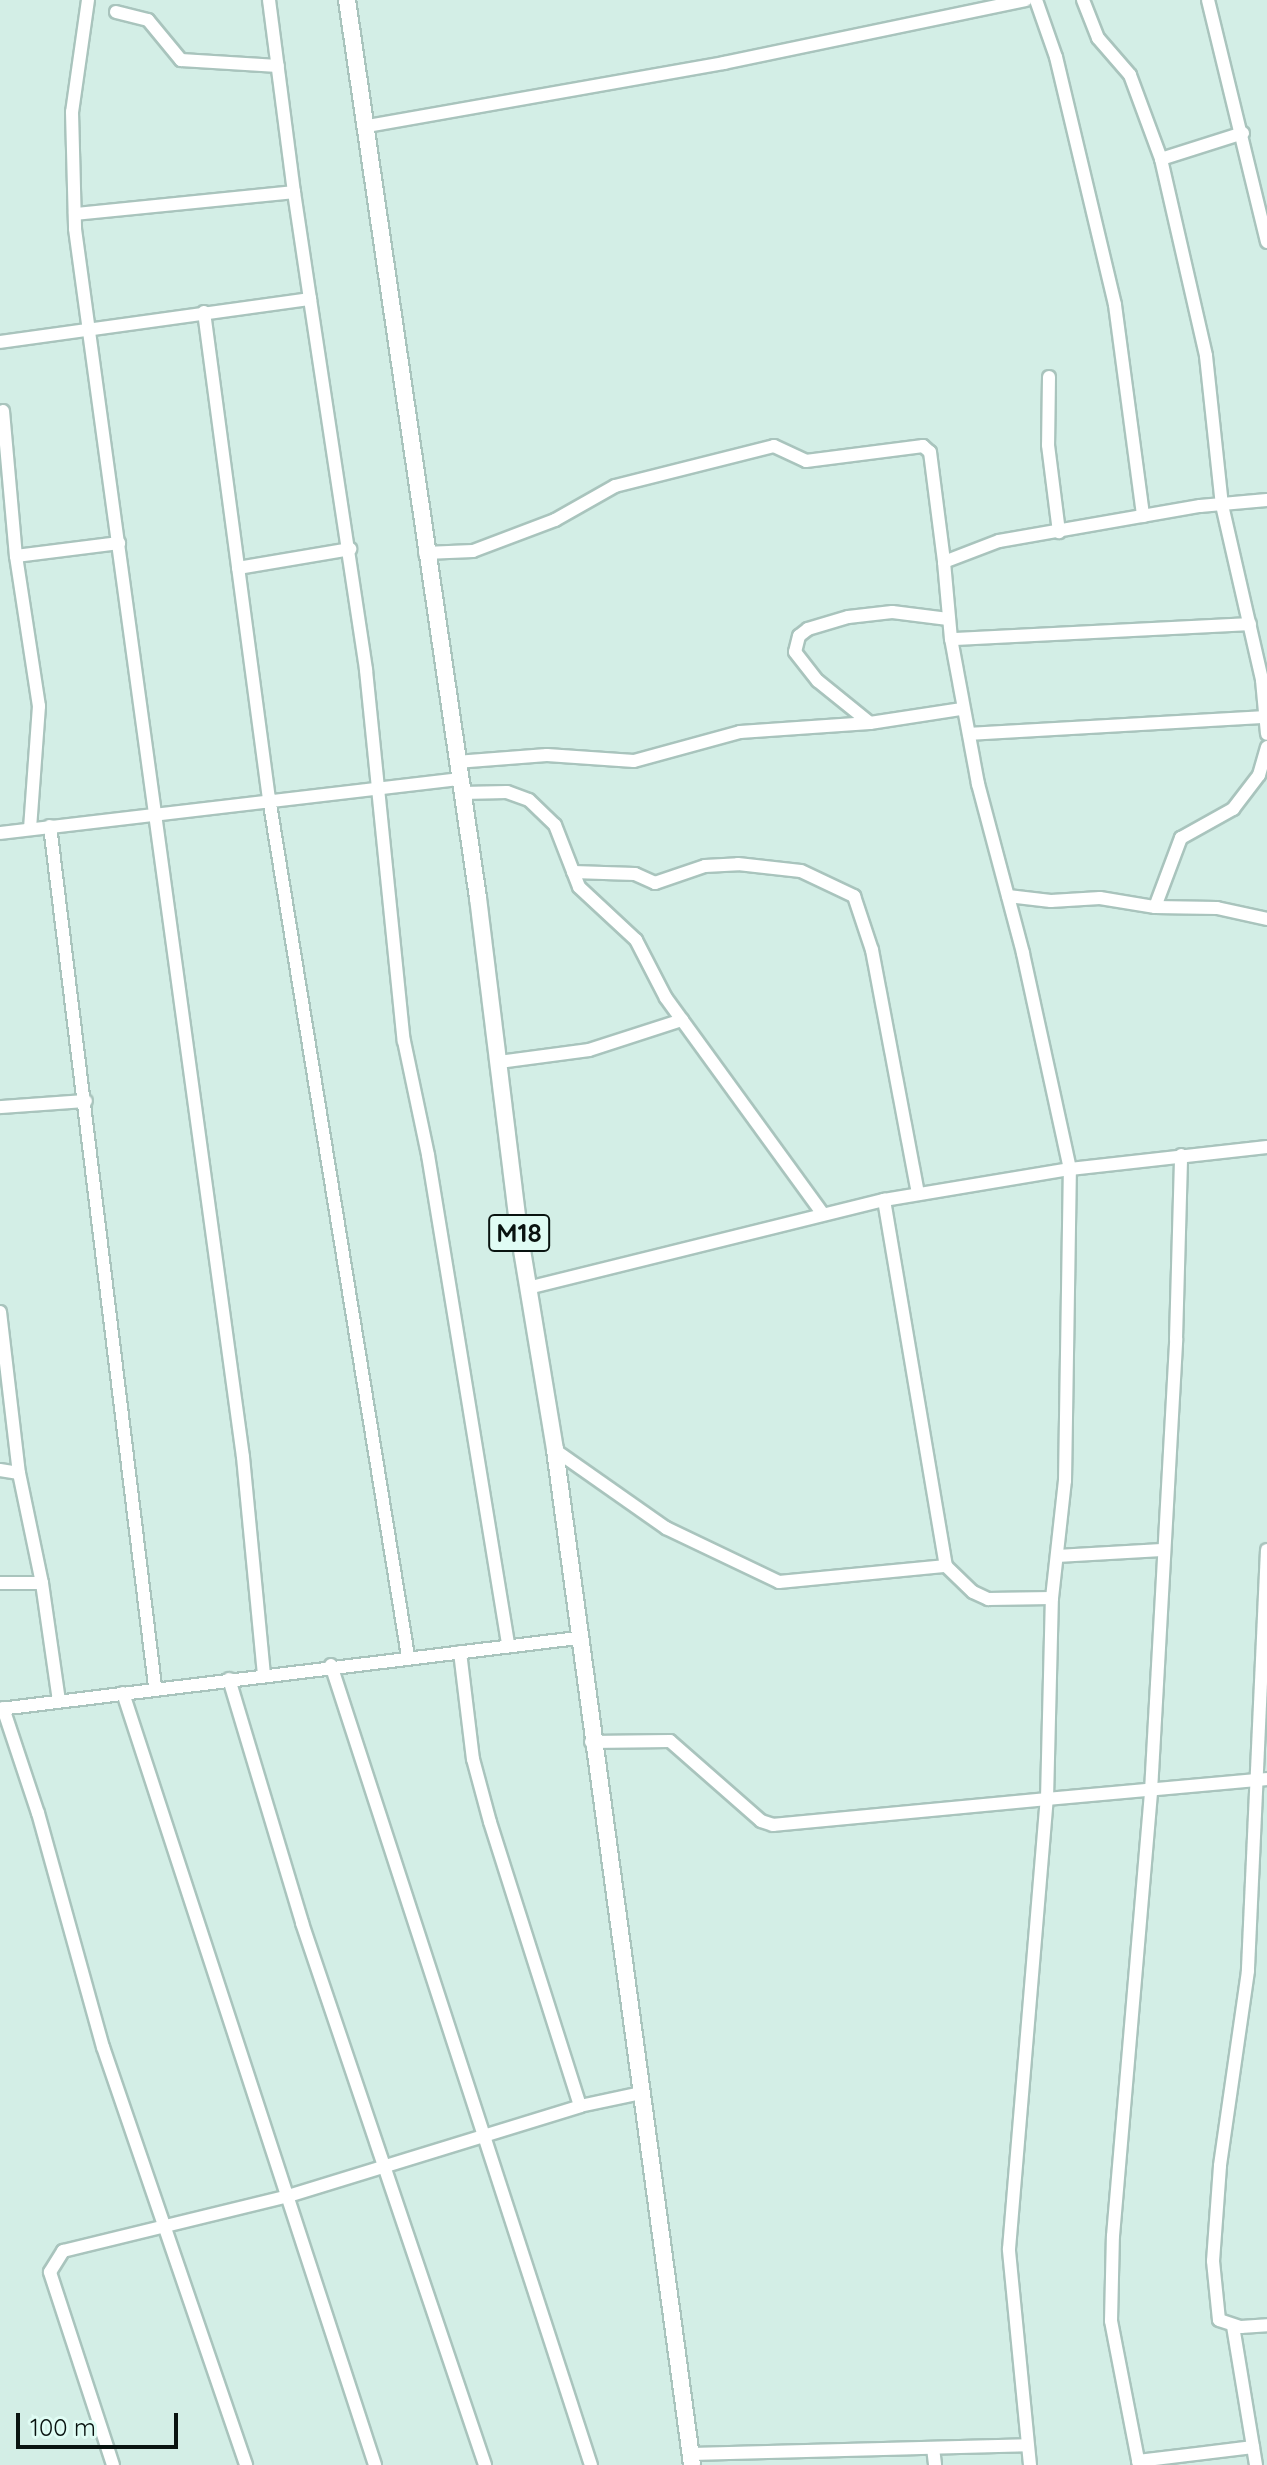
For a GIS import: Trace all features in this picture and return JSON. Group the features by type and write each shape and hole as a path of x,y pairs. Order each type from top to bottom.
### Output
{"main road":[{"name":"M18","path":"347,0 499,1062 528,1288 555,1450 591,1742 691,2460"}],"street":[{"path":"88,0 72,112 75,214 243,1457 264,1674"},
{"path":"269,0 294,192 350,549 404,1041 428,1155 508,1646"},
{"path":"367,126 724,63 1025,0"},
{"path":"1036,0 1056,57 1115,305 1143,516"},
{"path":"1083,0 1098,38 1130,75 1161,159 1206,356 1222,505 1250,624 1267,734"},
{"path":"1208,0 1243,133 1267,242"},
{"path":"116,12 148,20 181,60 278,66"},
{"path":"1161,159 1243,133"},
{"path":"75,214 294,192"},
{"path":"0,342 310,299"},
{"path":"204,312 269,798 408,1656"},
{"path":"1049,377 1048,445 1059,532"},
{"path":"3,411 16,556 39,706 30,829"},
{"path":"425,553 473,551 555,520 615,486 774,446 806,461 923,446 930,452 948,619 962,709 1070,1169 1065,1481 1052,1598 1047,1799 1009,2249 1030,2465"},
{"path":"944,562 999,541 1143,516 1267,500"},
{"path":"16,556 119,543"},
{"path":"238,568 350,549"},
{"path":"870,723 800,661 795,645 799,636 818,625 879,612 948,619"},
{"path":"951,639 1250,624"},
{"path":"0,833 269,798 459,778 536,755 634,761 740,732 870,723 962,709"},
{"path":"969,734 1265,717"},
{"path":"1155,907 1181,838 1233,809 1259,775 1267,747"},
{"path":"459,778 529,800 555,825 573,872 598,909 636,940 652,977 823,1214"},
{"path":"50,826 86,1101 155,1686"},
{"path":"573,872 635,874 655,883 705,866 738,864 801,871 854,896 872,950 918,1194"},
{"path":"1008,896 1059,902 1100,898 1155,907 1217,908 1267,919"},
{"path":"499,1062 589,1050 682,1020"},
{"path":"0,1107 86,1101"},
{"path":"528,1288 884,1200 1070,1169 1267,1147"},
{"path":"1181,1155 1176,1339 1151,1791 1111,2306 1124,2406 1139,2463 1253,2447"},
{"path":"884,1200 946,1566 973,1592 988,1599 1052,1598"},
{"path":"0,1312 19,1473 42,1583 59,1701"},
{"path":"555,1450 666,1528 779,1582 946,1566"},
{"path":"0,1470 19,1473"},
{"path":"1057,1556 1162,1550"},
{"path":"1267,1550 1253,1781 1248,1971 1220,2166 1213,2261 1219,2320 1233,2326 1267,2325"},
{"path":"0,1583 42,1583"},
{"path":"246,2465 103,2047 38,1813 1,1708 123,1693 155,1686 577,1638"},
{"path":"460,1652 473,1759 580,2106"},
{"path":"331,1665 591,2465"},
{"path":"229,1679 302,1923 485,2465"},
{"path":"123,1693 375,2465"},
{"path":"591,1742 670,1741 761,1821 773,1825 1267,1779"},
{"path":"113,2465 50,2272 63,2251 285,2197 580,2106 641,2093"},
{"path":"1233,2326 1256,2465"},
{"path":"691,2460 1027,2445"},
{"path":"933,2448 935,2465"}]}
